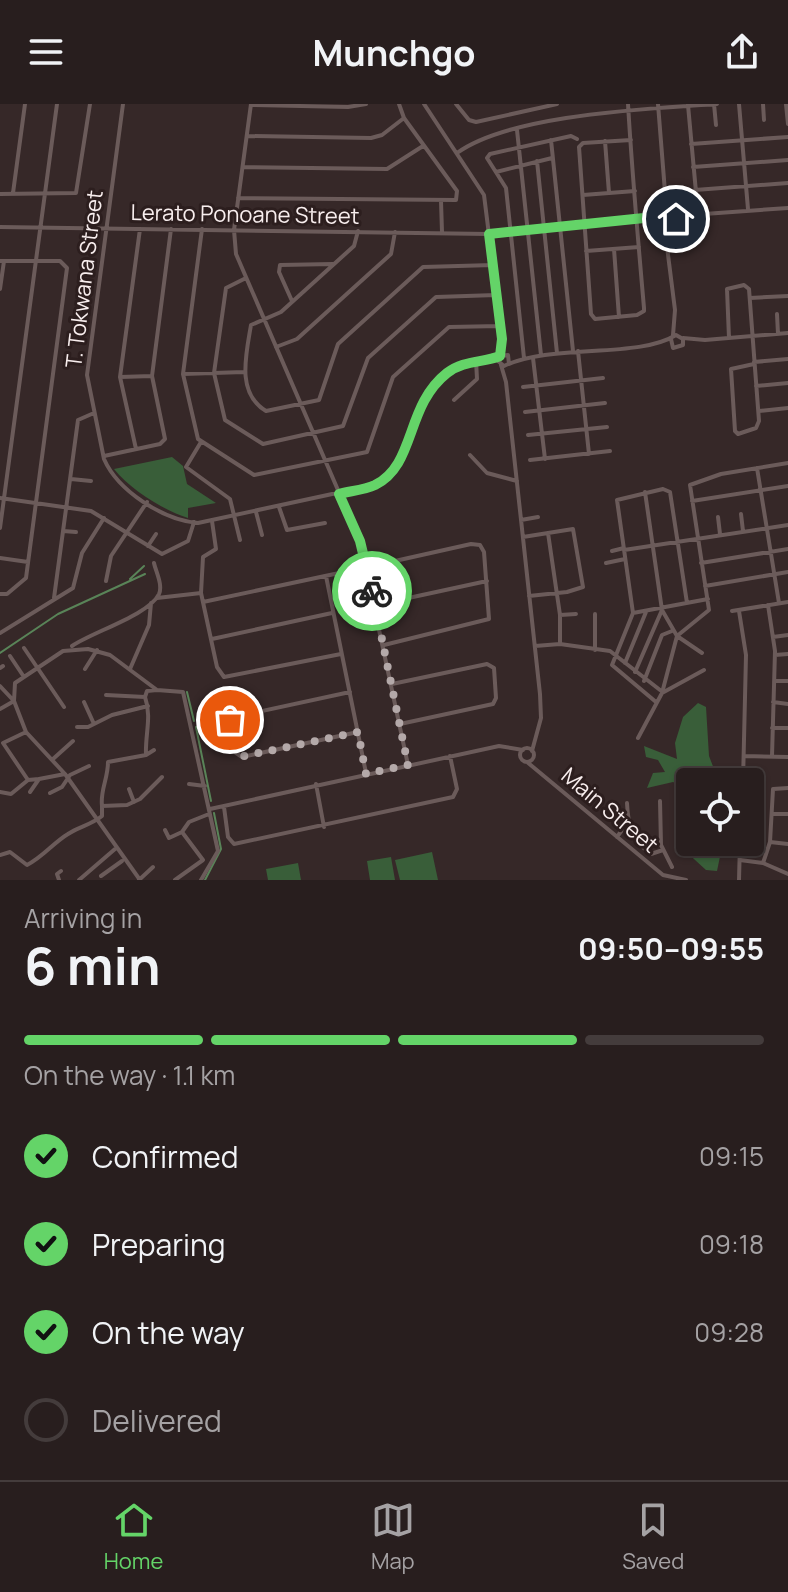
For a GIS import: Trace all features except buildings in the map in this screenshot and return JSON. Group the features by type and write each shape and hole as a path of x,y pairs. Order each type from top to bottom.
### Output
{"street":[{"path":"13,193 25,104"},
{"path":"0,528 57,104"},
{"path":"0,194 77,192 90,104"},
{"name":"T. Tokwana Street","path":"123,104 87,375 103,456 114,478 147,502 173,518 212,521 374,485 391,473 403,454 428,391 450,371 476,360 500,360"},
{"path":"366,104 348,107 251,105 234,230 236,254 368,567 408,765"},
{"path":"238,198 456,200 457,191 404,118 399,104"},
{"path":"424,104 484,195 500,326 508,355 506,382"},
{"path":"456,104 469,120 476,122 557,104"},
{"path":"524,358 506,188 488,160 490,154 574,135 578,142 592,317 637,315 644,311 628,104"},
{"path":"457,153 484,137 594,114 658,107 716,104 716,125"},
{"path":"739,104 748,210"},
{"path":"763,104 764,120"},
{"path":"786,104 788,124"},
{"path":"688,105 698,214"},
{"path":"658,107 665,192 663,222 669,244 675,315 682,346"},
{"path":"247,136 371,138 382,135 404,118"},
{"path":"517,130 541,355"},
{"path":"691,144 788,137"},
{"path":"551,140 589,454"},
{"path":"578,142 631,140"},
{"path":"605,141 609,193"},
{"path":"243,167 387,169 423,146"},
{"path":"496,172 553,158"},
{"path":"693,167 788,160"},
{"path":"537,161 557,353"},
{"path":"695,190 788,183"},
{"path":"583,195 635,191"},
{"path":"665,192 672,212 669,244"},
{"path":"441,201 442,232"},
{"path":"644,218 663,222 698,214 788,208"},
{"path":"644,218 662,212 690,215"},
{"name":"Lerato Ponoane Street","path":"0,227 489,234 644,218"},
{"path":"136,449 120,377 140,229"},
{"path":"103,456 165,439 152,376 171,229"},
{"path":"202,229 183,374 201,442 256,476 369,450 393,377 444,330 453,326 500,326"},
{"path":"358,231 354,246 281,312 251,325 244,372 251,399 262,409 269,411 301,406 321,398 338,344 421,268 432,264 493,265"},
{"path":"276,347 297,339 391,254 395,232"},
{"path":"586,251 639,247"},
{"path":"614,249 619,317"},
{"path":"0,289 2,261 60,261 67,268 24,582 4,596 0,594"},
{"path":"292,301 279,272 280,265 333,264"},
{"path":"246,278 226,288 214,373 225,420 266,444 345,424 368,358 432,299 445,295 496,295"},
{"path":"729,338 727,289 745,285 750,298 754,363 759,411 756,428 740,434 735,431 731,369 754,363 788,359"},
{"path":"750,298 788,296"},
{"path":"777,314 778,334"},
{"path":"672,347 675,315"},
{"path":"649,344 672,347 705,340 788,333"},
{"path":"500,360 508,364 533,356 649,344 681,337 705,340"},
{"path":"502,339 500,360 506,382 541,713 530,761"},
{"path":"500,360 508,355 524,358"},
{"path":"533,356 545,459"},
{"path":"454,400 477,379 476,360"},
{"path":"183,374 244,372"},
{"path":"120,377 152,376"},
{"path":"523,387 603,378"},
{"path":"756,386 788,383"},
{"path":"525,412 605,403"},
{"path":"759,411 788,408"},
{"path":"54,598 78,420 94,413"},
{"path":"528,435 607,427"},
{"path":"201,442 186,467 228,497 240,540"},
{"path":"530,460 610,451"},
{"path":"470,455 487,473 517,481"},
{"path":"638,738 661,692 677,636 709,610 692,501 692,482 788,463"},
{"path":"757,468 779,603"},
{"path":"71,479 91,481"},
{"path":"692,501 788,486"},
{"path":"656,703 612,666 633,613 617,500 667,489 687,603"},
{"path":"645,492 662,610 672,631 702,653"},
{"path":"2,498 91,511 167,555 188,541 194,522"},
{"path":"106,581 109,561 147,502"},
{"path":"279,507 287,530 325,523"},
{"path":"256,512 262,535"},
{"path":"741,514 743,531"},
{"path":"521,520 538,517"},
{"path":"718,517 720,535"},
{"path":"0,633 75,585 82,553 104,518"},
{"path":"212,521 216,549 203,557 201,593 219,672 224,677 341,654"},
{"path":"612,551 788,525"},
{"path":"523,537 573,529 582,588 529,596"},
{"path":"63,531 76,532"},
{"path":"548,533 560,615 560,644"},
{"path":"148,546 156,534"},
{"path":"368,567 478,544 484,549 491,614 487,621 384,645"},
{"path":"701,563 788,549"},
{"path":"0,558 28,562"},
{"path":"606,563 625,559"},
{"path":"154,563 160,586 157,598"},
{"path":"203,602 358,569"},
{"path":"705,586 788,572"},
{"path":"326,576 366,774"},
{"path":"375,605 487,581"},
{"path":"153,867 139,880 66,776 26,732 14,701 1,687 15,683 157,598 201,593"},
{"path":"633,613 708,599"},
{"path":"732,611 788,602"},
{"path":"130,669 149,625 151,603"},
{"path":"768,605 775,655 772,756"},
{"path":"635,672 662,610"},
{"path":"739,611 746,655 744,768"},
{"path":"625,663 646,612"},
{"path":"212,639 332,613"},
{"path":"560,615 576,614"},
{"path":"595,614 595,650"},
{"path":"644,681 662,635 672,631"},
{"path":"773,637 788,635"},
{"path":"535,646 560,644 615,653 644,681 661,692"},
{"path":"24,648 64,707"},
{"path":"70,648 97,650 130,669 157,690"},
{"path":"85,669 97,650"},
{"path":"775,655 788,654"},
{"path":"10,656 24,677"},
{"path":"392,684 487,664 494,668 496,698 493,704 400,724"},
{"path":"661,692 704,670"},
{"path":"774,681 788,681"},
{"path":"14,701 15,683"},
{"path":"146,755 145,737 151,717 145,697 147,691 183,692 218,851 201,880"},
{"path":"350,692 234,717 229,722 236,753 242,757 358,732"},
{"path":"106,695 145,697"},
{"path":"0,709 14,701"},
{"path":"84,702 94,724"},
{"path":"773,702 788,704"},
{"path":"77,727 148,706"},
{"path":"772,728 788,728"},
{"path":"26,732 1,740 28,780"},
{"path":"53,759 73,741"},
{"path":"523,752 534,741"},
{"path":"165,830 169,838 182,832 192,820 253,797 502,746 523,752 532,751"},
{"path":"0,855 10,852 27,865 52,849 67,834 102,816 100,792 108,777 108,762 146,755 154,750"},
{"path":"523,752 530,761"},
{"path":"224,807 228,837 234,844 324,827 453,797 457,789 450,756"},
{"path":"744,756 788,757"},
{"name":"Main Street","path":"530,761 662,877"},
{"path":"0,792 13,793 28,780 66,776 89,766"},
{"path":"50,793 62,787 66,776"},
{"path":"102,806 134,802 162,777"},
{"path":"30,792 39,779"},
{"path":"189,784 205,786"},
{"path":"316,784 324,827"},
{"path":"763,863 770,842 773,788 788,788"},
{"path":"129,789 134,802"},
{"path":"660,801 663,850 672,867"},
{"path":"627,803 627,823 640,846 653,854 663,850"},
{"path":"772,814 788,814"},
{"path":"617,837 627,823"},
{"path":"182,832 203,860"},
{"path":"770,842 788,844"},
{"path":"79,880 115,849"},
{"path":"739,880 740,856"},
{"path":"175,880 203,860 215,857"},
{"path":"740,860 763,863 788,874"},
{"path":"101,876 123,861"},
{"path":"59,880 57,874 61,871"},
{"path":"662,877 686,880"}],"green space":[{"path":"172,457 183,466 187,484 216,503 188,508 188,518 148,498 114,469"},
{"path":"698,703 706,707 709,756 714,768 676,768 676,784 647,788 653,773 665,772 658,760 646,757 644,746 677,759 675,743 683,717"},
{"path":"432,852 438,880 400,880 395,860"},
{"path":"691,856 720,856 717,871 706,870"},
{"path":"391,857 395,880 370,880 367,861"},
{"path":"298,863 301,880 268,880 266,869"}],"waterway":[{"path":"130,579 144,566"},
{"path":"0,653 58,614 145,574"},
{"path":"187,692 194,721"},
{"path":"196,727 211,801"},
{"path":"205,880 221,849 214,813"}],"way so far":[{"path":"230,720 234,746 240,757 358,732 366,774 408,765 372,591"}],"route":[{"path":"372,591 360,541 339,494 374,485 391,473 401,459 420,404 438,381 464,363 500,356 502,339 489,234 644,218 667,210 690,215 676,219"}]}
